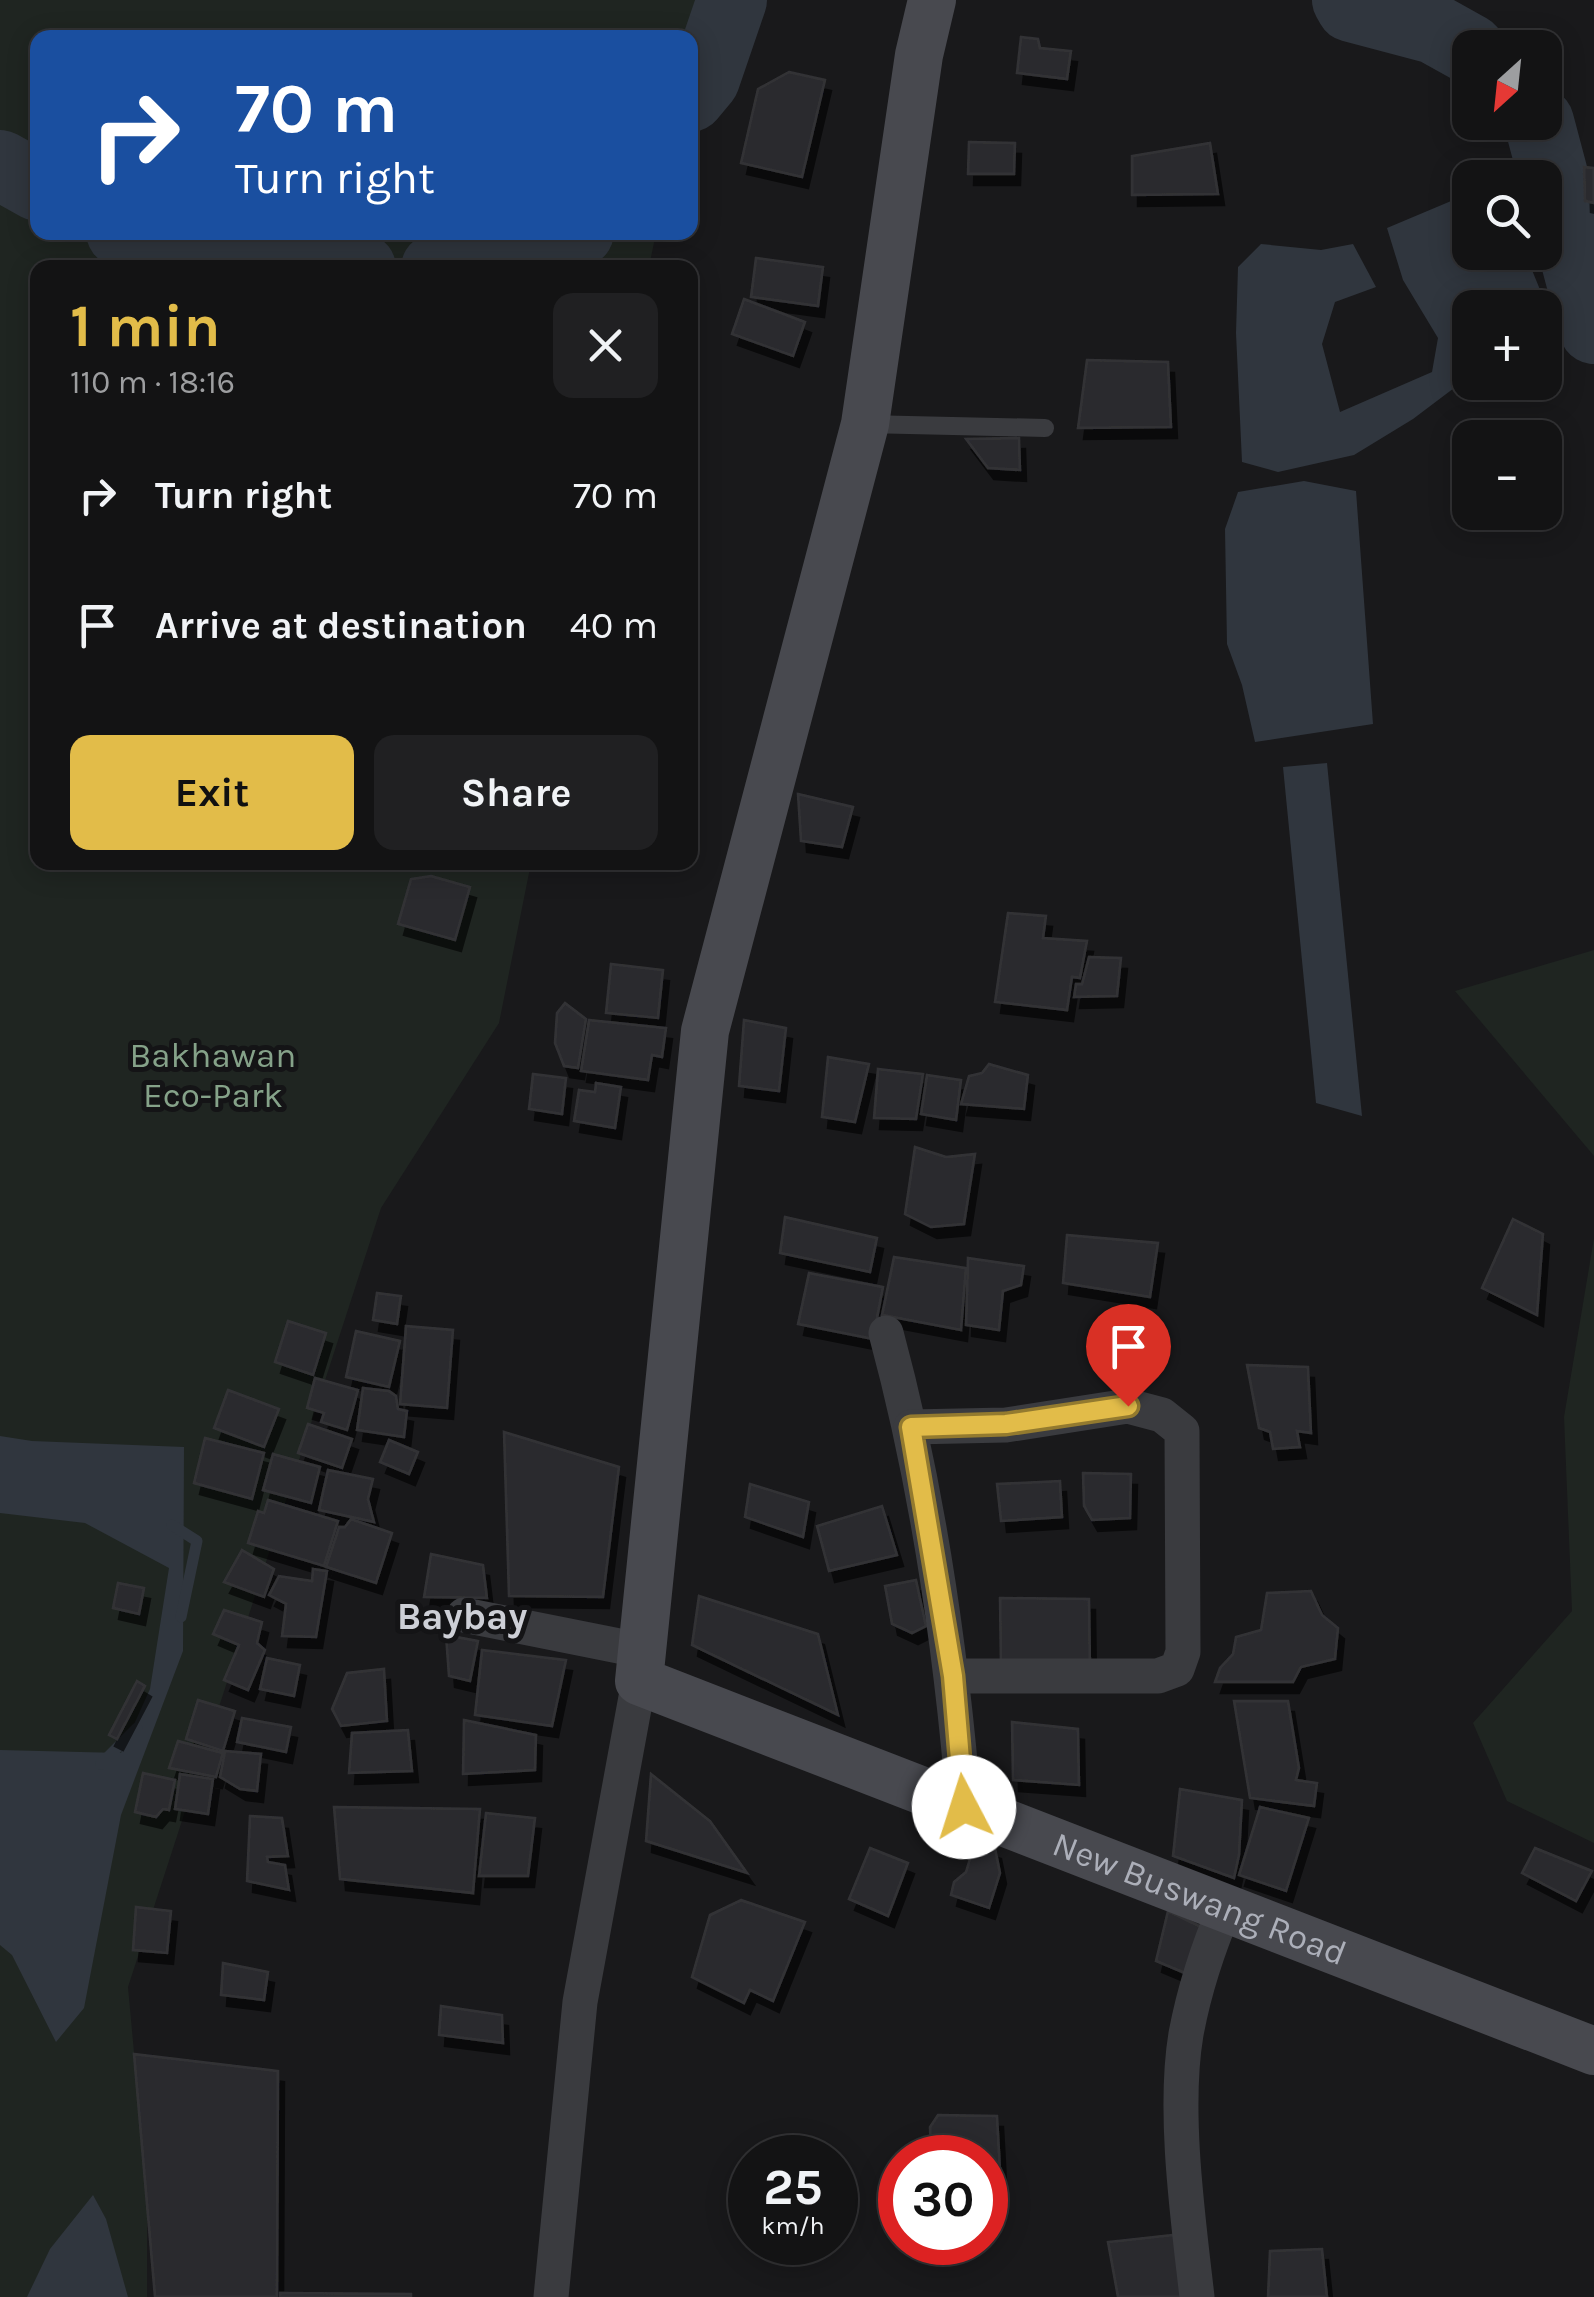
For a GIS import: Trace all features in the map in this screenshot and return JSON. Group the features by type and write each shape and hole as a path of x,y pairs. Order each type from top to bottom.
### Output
{"street":[{"path":"550,2297 580,2002 641,1666 705,1031 865,424 918,55 932,0"},
{"path":"886,1333 911,1427 953,1676 964,1807"},
{"path":"911,1427 1006,1424 1128,1406 1162,1416 1182,1431 1183,1652 1177,1670 1158,1676 953,1676"},
{"path":"464,1615 641,1666"},
{"name":"New Buswang Road","path":"641,1666 964,1807 1594,2051"},
{"path":"1197,2297 1182,2130 1186,2036 1210,1942 1226,1908"}],"lane":[{"path":"865,424 1045,428"}],"green space":[{"name":"Bakhawan Eco-Park","path":"0,0 702,0 696,30 30,30 30,240 655,240 650,260 30,260 30,870 530,870 499,1023 381,1208 128,1987 147,2193 147,2297 0,2297"},
{"path":"1594,950 1594,1156 1455,991"},
{"path":"1594,1238 1594,1843 1507,1801 1473,1723 1572,1611 1564,1417"}],"shaded area":[{"path":"1452,201 1452,270 1532,270 1540,290 1452,290 1452,390 1354,455 1278,472 1242,462 1236,333 1238,267 1261,244 1321,250 1353,244 1376,287 1335,302 1322,344 1340,412 1432,372 1438,338 1403,280 1387,228"},
{"path":"1304,481 1356,491 1373,724 1255,742 1242,685 1227,644 1225,529 1238,492"},
{"path":"1327,763 1362,1116 1316,1103 1283,767"},
{"path":"0,1436 32,1441 184,1447 183,1651 121,1815 84,2008 56,2042 12,1955 0,1945 0,1750 121,1753 150,1689 169,1568 85,1523 0,1513"},
{"path":"93,2195 106,2219 128,2297 27,2297 50,2249"}],"building":[{"path":"1021,37 1038,39 1040,48 1071,51 1067,79 1017,73"},
{"path":"789,72 825,80 802,177 741,163 758,89"},
{"path":"969,142 1015,143 1014,174 968,174"},
{"path":"1210,143 1218,194 1132,195 1132,156"},
{"path":"1584,167 1594,168 1594,203 1585,201"},
{"path":"756,258 823,267 818,306 751,297"},
{"path":"744,299 805,322 793,356 732,334"},
{"path":"1087,360 1168,362 1171,427 1078,428"},
{"path":"1019,438 1020,470 988,468 966,439"},
{"path":"798,794 853,807 842,847 801,841"},
{"path":"431,876 470,887 455,940 398,924 411,879"},
{"path":"1008,913 1046,916 1043,938 1087,941 1080,978 1072,977 1067,1010 995,1002"},
{"path":"1089,957 1121,958 1117,996 1074,997"},
{"path":"611,964 663,970 658,1018 606,1013"},
{"path":"565,1003 586,1019 578,1068 564,1066 555,1043 557,1013"},
{"path":"589,1020 666,1028 662,1057 652,1055 648,1080 581,1071"},
{"path":"744,1020 786,1028 779,1091 739,1086"},
{"path":"828,1057 869,1064 855,1122 822,1117"},
{"path":"989,1064 1028,1075 1024,1109 961,1104 969,1076 982,1073"},
{"path":"878,1069 923,1074 916,1119 874,1118"},
{"path":"533,1074 566,1078 562,1114 529,1109"},
{"path":"927,1075 961,1080 956,1120 921,1114"},
{"path":"596,1083 621,1087 615,1128 574,1121 579,1090 595,1092"},
{"path":"915,1147 946,1157 975,1154 964,1224 931,1227 905,1214"},
{"path":"785,1217 877,1238 870,1272 780,1253"},
{"path":"1513,1219 1543,1234 1537,1315 1482,1288"},
{"path":"1067,1235 1158,1243 1150,1297 1063,1283"},
{"path":"894,1257 966,1268 961,1330 882,1315"},
{"path":"968,1258 1024,1266 1021,1285 1003,1291 999,1330 966,1325"},
{"path":"809,1273 883,1287 873,1339 798,1324"},
{"path":"377,1293 401,1296 397,1324 373,1320"},
{"path":"288,1321 326,1333 313,1375 275,1362"},
{"path":"406,1326 453,1330 447,1408 400,1404"},
{"path":"356,1331 400,1341 389,1387 346,1377"},
{"path":"1247,1365 1308,1367 1311,1433 1297,1431 1300,1447 1273,1449 1270,1432 1259,1428"},
{"path":"315,1378 358,1390 347,1430 321,1422 324,1413 307,1408"},
{"path":"363,1388 389,1391 396,1396 398,1409 407,1411 404,1437 357,1430"},
{"path":"228,1390 279,1409 264,1447 214,1428"},
{"path":"308,1424 352,1439 342,1468 298,1453"},
{"path":"504,1432 619,1467 603,1597 509,1596"},
{"path":"205,1438 264,1453 252,1499 194,1483"},
{"path":"389,1440 418,1452 409,1474 380,1462"},
{"path":"273,1454 320,1467 311,1503 263,1490"},
{"path":"328,1470 373,1479 368,1499 374,1522 319,1510"},
{"path":"1083,1473 1131,1474 1130,1518 1092,1520 1084,1506"},
{"path":"1060,1481 1062,1517 1001,1521 997,1484"},
{"path":"750,1484 809,1502 803,1537 745,1517"},
{"path":"268,1500 338,1521 324,1566 248,1543 258,1511 264,1513"},
{"path":"882,1506 897,1555 829,1571 817,1526"},
{"path":"351,1519 392,1533 376,1583 326,1567 339,1527 345,1527"},
{"path":"242,1550 274,1569 264,1597 224,1582"},
{"path":"431,1554 483,1565 487,1598 424,1597"},
{"path":"313,1569 327,1571 316,1637 282,1636 286,1604 269,1595 279,1576 312,1581"},
{"path":"916,1580 926,1626 912,1633 892,1624 885,1586"},
{"path":"118,1583 144,1588 139,1614 113,1608"},
{"path":"1311,1591 1322,1615 1338,1628 1335,1659 1301,1667 1293,1682 1215,1682 1220,1668 1233,1654 1236,1637 1261,1630 1267,1593"},
{"path":"699,1596 818,1634 838,1715 692,1645"},
{"path":"1000,1598 1089,1599 1090,1669 1001,1667"},
{"path":"224,1610 262,1622 257,1643 265,1650 248,1690 224,1680 239,1645 213,1634"},
{"path":"446,1635 478,1641 470,1681 449,1676"},
{"path":"482,1650 566,1660 552,1726 475,1715"},
{"path":"267,1658 300,1665 294,1696 260,1689"},
{"path":"384,1669 387,1721 341,1726 332,1709 347,1673"},
{"path":"137,1681 145,1686 117,1739 109,1735"},
{"path":"198,1700 235,1711 223,1751 186,1739"},
{"path":"1234,1701 1288,1701 1299,1768 1296,1780 1317,1783 1314,1806 1250,1798"},
{"path":"242,1718 291,1727 286,1752 237,1742"},
{"path":"464,1720 536,1735 535,1770 463,1774"},
{"path":"1012,1722 1078,1729 1079,1785 1013,1780"},
{"path":"408,1730 412,1771 349,1773 352,1733"},
{"path":"178,1741 223,1753 216,1777 169,1768"},
{"path":"225,1751 261,1754 257,1791 240,1789 220,1777"},
{"path":"143,1773 175,1780 169,1810 163,1809 156,1817 135,1812"},
{"path":"180,1774 213,1779 208,1814 175,1809"},
{"path":"651,1774 710,1821 747,1873 646,1841"},
{"path":"1180,1789 1242,1800 1234,1878 1173,1856"},
{"path":"334,1807 480,1809 473,1893 340,1879"},
{"path":"1260,1807 1309,1818 1286,1891 1239,1875"},
{"path":"486,1813 535,1818 528,1876 479,1876"},
{"path":"250,1816 282,1818 288,1856 267,1857 268,1862 285,1865 289,1890 247,1881"},
{"path":"975,1842 995,1848 1000,1873 989,1908 951,1895 954,1882 966,1872"},
{"path":"870,1848 908,1863 888,1916 849,1899"},
{"path":"1535,1848 1592,1871 1576,1901 1522,1873"},
{"path":"741,1900 805,1922 773,2001 750,1990 744,2003 692,1977 710,1915"},
{"path":"136,1907 171,1911 167,1953 133,1950"},
{"path":"1168,1911 1212,1932 1199,1979 1156,1961"},
{"path":"223,1963 268,1972 264,2000 221,1995"},
{"path":"441,2006 502,2015 503,2043 439,2035"},
{"path":"134,2054 278,2071 277,2297 155,2297"},
{"path":"938,2115 997,2116 998,2135 930,2135 930,2127"},
{"path":"1181,2234 1194,2297 1118,2297 1108,2242"},
{"path":"1322,2249 1327,2297 1268,2297 1270,2251"},
{"path":"280,2293 411,2294 411,2297 280,2297"}],"waterway":[{"path":"698,87 705,79 732,0"},
{"path":"1347,0 1351,7 1434,29 1452,39"},
{"path":"1544,140 1594,329"},
{"path":"0,165 30,182"},
{"path":"141,240 298,260"},
{"path":"468,260 547,240"},
{"path":"172,1525 197,1541 181,1617"},
{"path":"101,1764 137,1728"}],"district":[{"name":"Baybay","path":"462,1616"}],"route":[{"path":"964,1807 953,1676 911,1427 1006,1424 1128,1406"}]}
